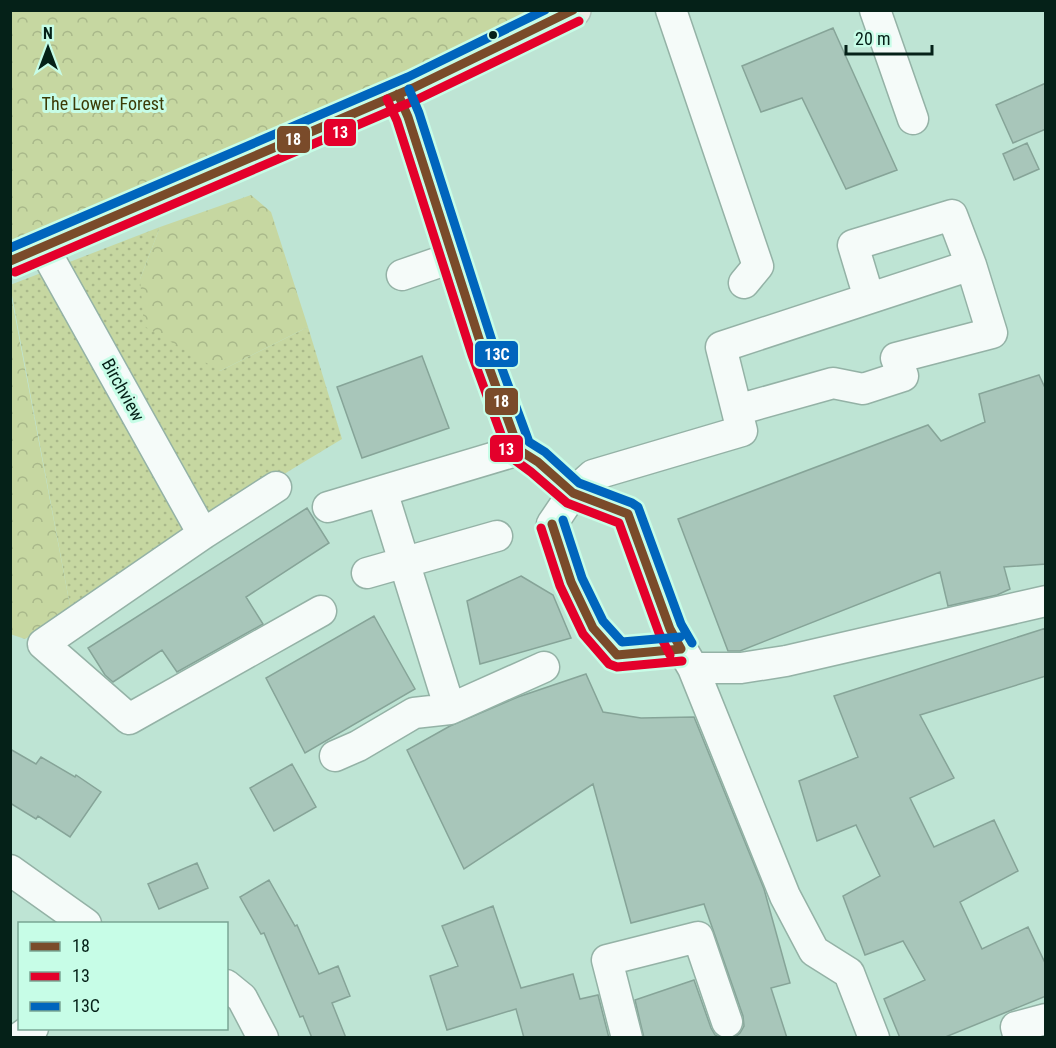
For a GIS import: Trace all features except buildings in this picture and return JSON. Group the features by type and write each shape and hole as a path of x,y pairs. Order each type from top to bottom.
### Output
{"main road":[{"path":"10,261 398,94 574,10"}],"street":[{"path":"671,10 758,266 744,283"},
{"path":"875,10 913,119"},
{"path":"398,94 454,222 454,257 493,348 519,450 538,462 573,493 628,514 670,629 687,659 785,896 814,951 849,973 874,1038"},
{"path":"737,410 833,383 863,389 903,376 896,358 992,333 971,265 952,215 853,245 869,298"},
{"name":"Birchview","path":"43,247 203,534"},
{"path":"402,275 454,257"},
{"path":"971,265 721,347 742,431 593,475 573,493 552,524 571,582 592,628 617,655 687,659 741,668 786,661 1046,601"},
{"path":"328,507 519,450"},
{"path":"276,487 203,534 43,644 129,719 321,611"},
{"path":"382,491 450,709"},
{"path":"367,573 497,536"},
{"path":"335,756 358,746 414,713 450,709 544,667"},
{"path":"10,870 83,922"},
{"path":"627,1038 607,960 698,937 727,1022"},
{"path":"228,987 242,998 263,1038"},
{"path":"1019,1038 1016,1027 1046,1019"},
{"path":"18,1038 31,1030"}],"green space":[{"name":"The Lower Forest","path":"11,11 540,11 11,246"},
{"path":"251,195 271,212 308,327 220,371 144,326 140,279 160,227"},
{"path":"160,227 140,279 220,371 308,327 342,439 71,611 10,285"},
{"path":"10,290 71,611 25,639 10,634"}],"transit line":[{"name":"13C","path":"10,248 408,77 545,10"},
{"name":"18","path":"10,261 413,88 573,10"},
{"name":"13","path":"15,272 418,99 579,21"},
{"name":"13C","path":"409,89 419,113 494,347 529,442 545,452 579,483 638,507 681,624 692,643"},
{"name":"18","path":"398,94 408,117 483,351 519,450 538,462 573,493 628,514 670,629 681,649"},
{"name":"13","path":"387,99 397,121 472,355 509,456 567,503 619,523 659,633 670,655"},
{"name":"13C","path":"563,520 582,578 603,621 622,642 680,637"},
{"name":"18","path":"552,524 571,582 593,628 617,655 681,649"},
{"name":"13","path":"541,528 560,586 583,634 609,664 617,667 682,661"}]}
